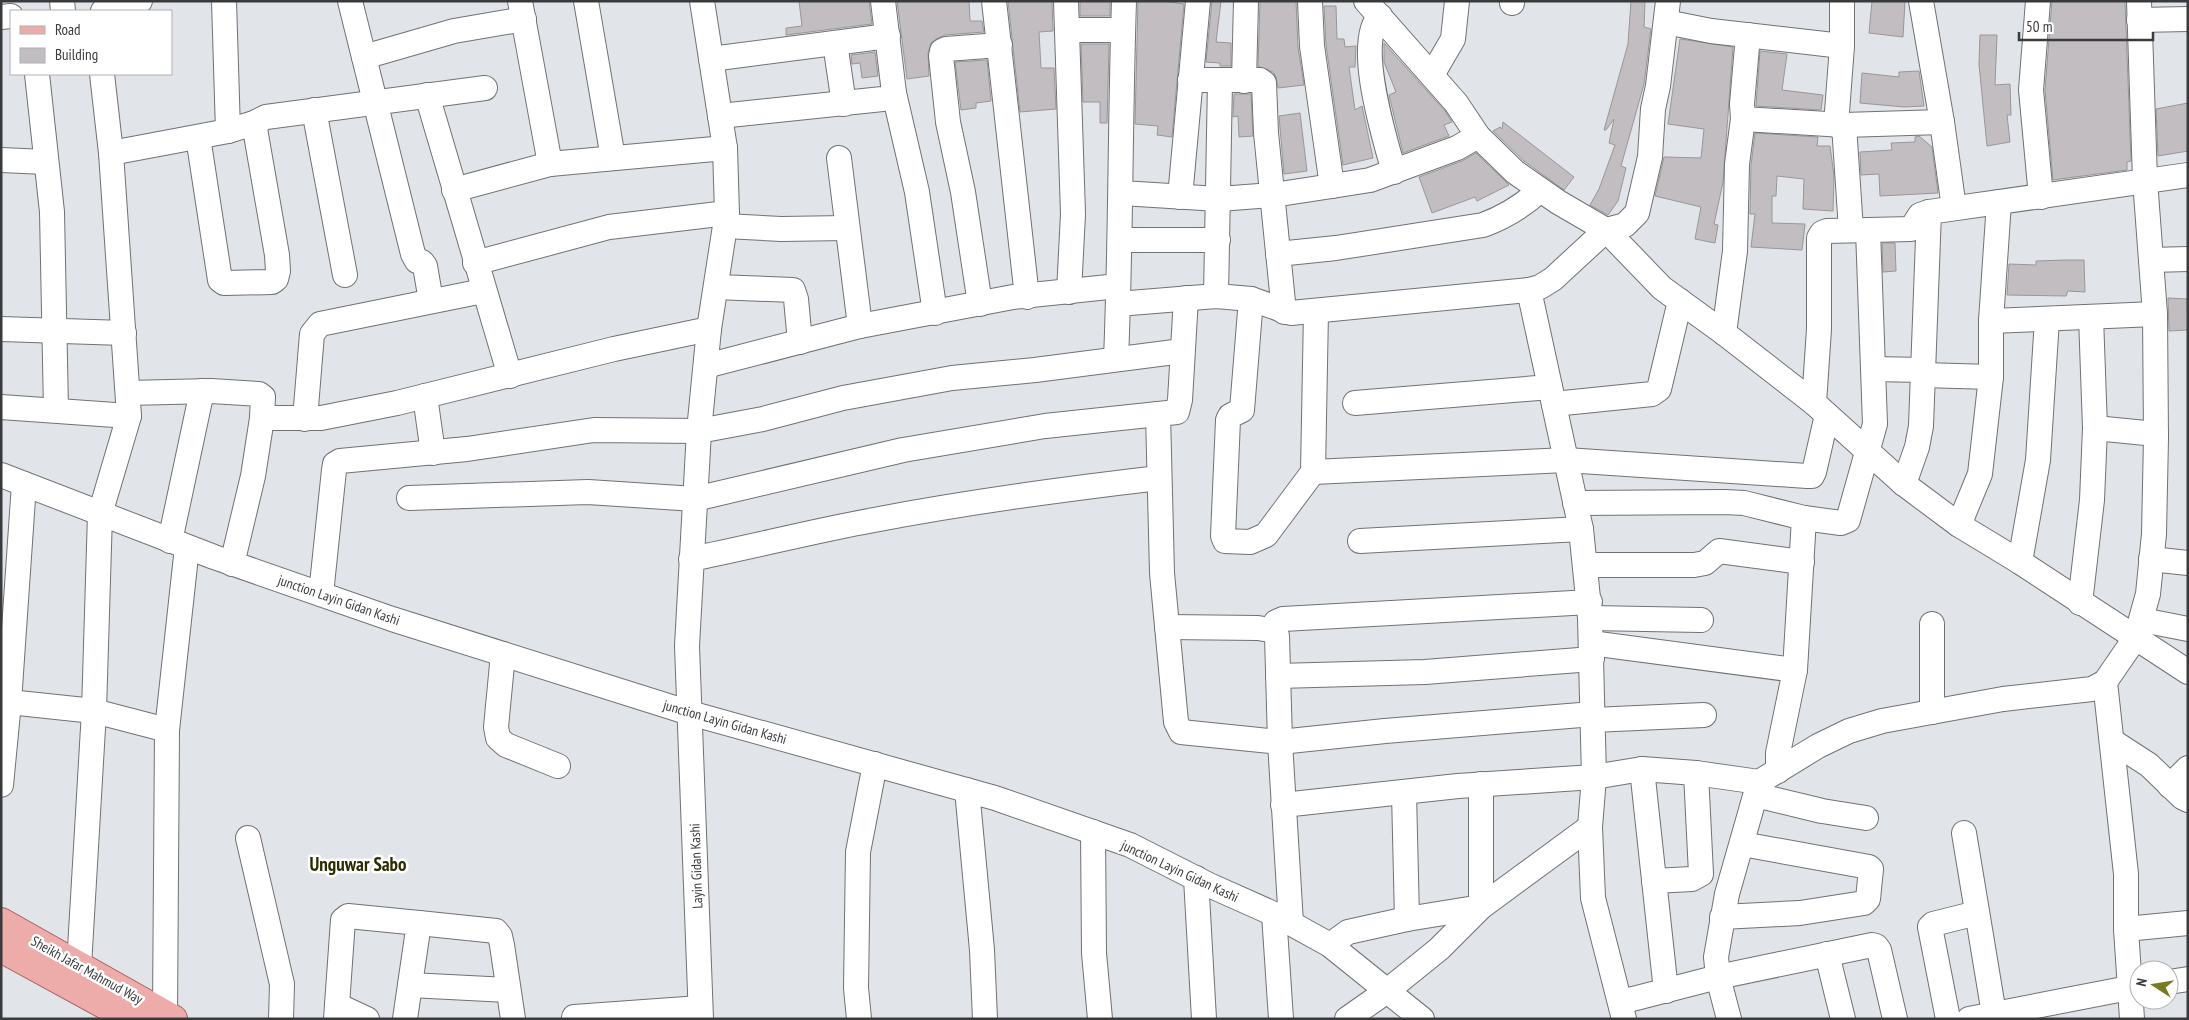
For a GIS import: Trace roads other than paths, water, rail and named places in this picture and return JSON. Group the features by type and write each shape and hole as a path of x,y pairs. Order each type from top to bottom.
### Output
{"main road":[{"name":"Sheikh Jafar Mahmud Way","path":"1,922 169,1016"},
{"name":"Sheikh Jafar Mahmud Way","path":"1,948 131,1019"}],"street":[{"path":"107,10 140,1"},
{"path":"224,1 228,131"},
{"path":"350,1 413,254 417,261 422,262 425,266 431,301"},
{"path":"586,1 613,158"},
{"name":"Layin Gidan Kashi","path":"700,1013 687,646 699,431 709,329 726,220 725,148 702,1"},
{"path":"883,1 894,93 917,192 935,313"},
{"path":"994,1 1027,297"},
{"path":"1066,1 1073,214 1069,292"},
{"path":"1116,359 1121,240 1124,1"},
{"path":"1180,197 1198,1"},
{"path":"1244,81 1246,1"},
{"path":"1310,1 1312,46 1332,186"},
{"path":"1432,75 1453,39 1457,1"},
{"path":"1575,503 1725,502 1744,504 1804,518 1841,523 1848,520 1875,424 1873,369 1860,230 1840,125 1842,1"},
{"path":"1921,1 1942,122 1954,208"},
{"path":"2038,1 2030,90 2041,197"},
{"path":"1373,9 1370,43 1372,83 1394,172"},
{"path":"1373,9 1456,103 1478,136 1515,172 1540,190 1606,230 1662,288 1724,333 1820,409 1904,484 1959,524 2020,562 2080,603 2139,629 2188,672"},
{"path":"364,57 522,10 550,164"},
{"path":"1764,783 1818,746 1849,731 1882,721 2002,699 2092,689 2105,682 2139,629 2148,594 2154,534 2156,434 2155,314 2145,180 2139,11 2188,19"},
{"path":"706,366 860,326 1013,297 1069,292 1186,298 1216,296 1251,299 1291,313 1529,290 1540,287 1553,279 1606,230 1625,225 1637,213 1650,157 1653,109 1658,86 1667,12 1711,31 1842,46"},
{"path":"1068,30 1124,30"},
{"path":"1724,333 1735,251 1737,164 1743,119 1742,104 1748,35"},
{"path":"712,59 888,36"},
{"path":"836,43 844,104"},
{"path":"980,304 964,192 948,122 941,56 942,51 946,49 1000,45"},
{"path":"37,75 52,212 56,410"},
{"path":"79,966 94,711 100,514 128,404 111,153 102,75"},
{"path":"1190,80 1260,80 1264,83 1266,133 1284,312"},
{"path":"1216,296 1220,81"},
{"path":"111,153 228,131 266,117 334,109 375,101 485,88"},
{"path":"720,116 889,99 892,98 894,93"},
{"path":"427,95 475,263 510,376"},
{"path":"314,110 345,276"},
{"path":"1743,119 1840,125 1942,122"},
{"path":"198,137 220,280 224,283 272,282 276,279 278,271 254,123"},
{"path":"1121,193 1219,199 1273,195 1370,180 1457,148 1478,136"},
{"path":"454,190 550,164 725,148"},
{"path":"839,158 860,326"},
{"path":"1,160 46,162"},
{"path":"1313,472 1566,460 1812,476 1814,472 1820,409 1819,238 1822,233 1828,231 1911,229 1920,215 1929,212 2188,175"},
{"path":"1278,254 1336,248 1483,225 1500,219 1520,208 1540,190"},
{"path":"1959,524 1980,474 1991,378 1991,321 1999,202"},
{"path":"1904,484 1917,447 1921,426 1929,212"},
{"path":"475,263 609,227 726,220 781,229 847,228"},
{"path":"1121,240 1218,240"},
{"path":"2151,260 2188,259"},
{"path":"716,287 793,290 796,299 800,342"},
{"path":"305,419 312,334 320,324 483,290"},
{"path":"1529,290 1581,529 1590,610 1594,777 1590,827 1593,898 1622,1011 1666,991 1718,977 1872,944 1876,946 1895,1019"},
{"path":"409,498 588,492 695,499 903,450 1045,426 1177,412 1179,408 1186,298"},
{"path":"1251,299 1242,410 1230,416 1228,420 1224,536 1226,541 1250,542 1266,535 1313,472 1316,311"},
{"path":"1356,404 1552,395 1652,394 1659,389 1680,301"},
{"path":"1991,321 2155,314"},
{"path":"2080,603 2092,500 2095,428 2091,317"},
{"path":"2020,562 2038,460 2047,319"},
{"path":"1,329 55,329 124,333"},
{"path":"262,418 321,418 425,396 614,349 709,329"},
{"path":"321,594 335,464 340,460 433,453 525,442 594,430 699,431 763,419 843,398 952,378 1182,351"},
{"path":"1873,369 1991,378"},
{"path":"1,407 56,410 128,404 202,391 259,394 264,400 253,476 232,564"},
{"path":"169,1016 167,730 178,544 202,391"},
{"path":"425,396 433,453"},
{"path":"1158,414 1162,572 1176,722 1181,732 1280,742 1385,731 1593,717 1704,715"},
{"path":"2095,428 2156,434"},
{"name":"junction Layin Gidan Kashi","path":"1,475 232,564 502,654 690,713 995,798 1130,845 1282,919 1330,945 1422,1019"},
{"path":"691,559 872,520 1030,493 1159,478"},
{"path":"1,785 9,702 24,484"},
{"path":"1729,1019 1718,977 1716,957 1722,917 1742,844 1764,783 1778,753 1795,670 1804,518"},
{"path":"1360,541 1581,529"},
{"path":"1585,565 1694,565 1705,563 1719,551 1802,562"},
{"path":"2151,559 2188,563"},
{"path":"1270,630 1276,622 1283,619 1590,610 1701,620"},
{"path":"1932,624 1932,712"},
{"path":"1167,626 1270,630 1277,636 1284,805 1281,1019"},
{"path":"2139,629 2188,629"},
{"path":"1278,676 1425,672 1591,651 1795,670"},
{"path":"502,654 496,727 498,738 506,745 558,766"},
{"path":"2105,682 2126,874 2126,929 2130,960"},
{"path":"9,702 94,711 167,730"},
{"path":"2112,741 2150,765 2179,793 2188,768"},
{"path":"860,1019 856,988 858,852 875,764"},
{"path":"1284,805 1481,784 1594,777 1642,769 1696,773 1764,783 1822,811 1866,818"},
{"path":"1642,769 1666,991"},
{"path":"1654,881 1692,879 1701,874 1696,773"},
{"path":"1481,784 1481,907"},
{"path":"967,790 982,950 985,1019"},
{"path":"1404,793 1407,919"},
{"path":"1347,1019 1387,991 1440,949 1481,907 1590,827"},
{"path":"1093,832 1094,953 1100,1019"},
{"path":"1964,833 1994,1014"},
{"path":"248,838 282,984 281,1019"},
{"path":"1722,917 1811,911 1864,903 1868,899 1871,870 1869,867 1742,844"},
{"path":"1196,878 1204,1019"},
{"path":"1330,945 1348,932 1407,919 1481,907"},
{"path":"1948,1019 1930,927 1933,924 1978,913"},
{"path":"367,1019 337,1012 345,917 496,931 500,936 502,945 512,1019"},
{"path":"405,1019 419,923"},
{"path":"2126,929 2188,923"},
{"path":"1827,954 1843,1019"},
{"path":"410,985 508,990"},
{"path":"1969,1019 2129,988"},
{"path":"574,1017 700,1013"}],"district":[{"name":"Unguwar Sabo","path":"358,864"}]}
